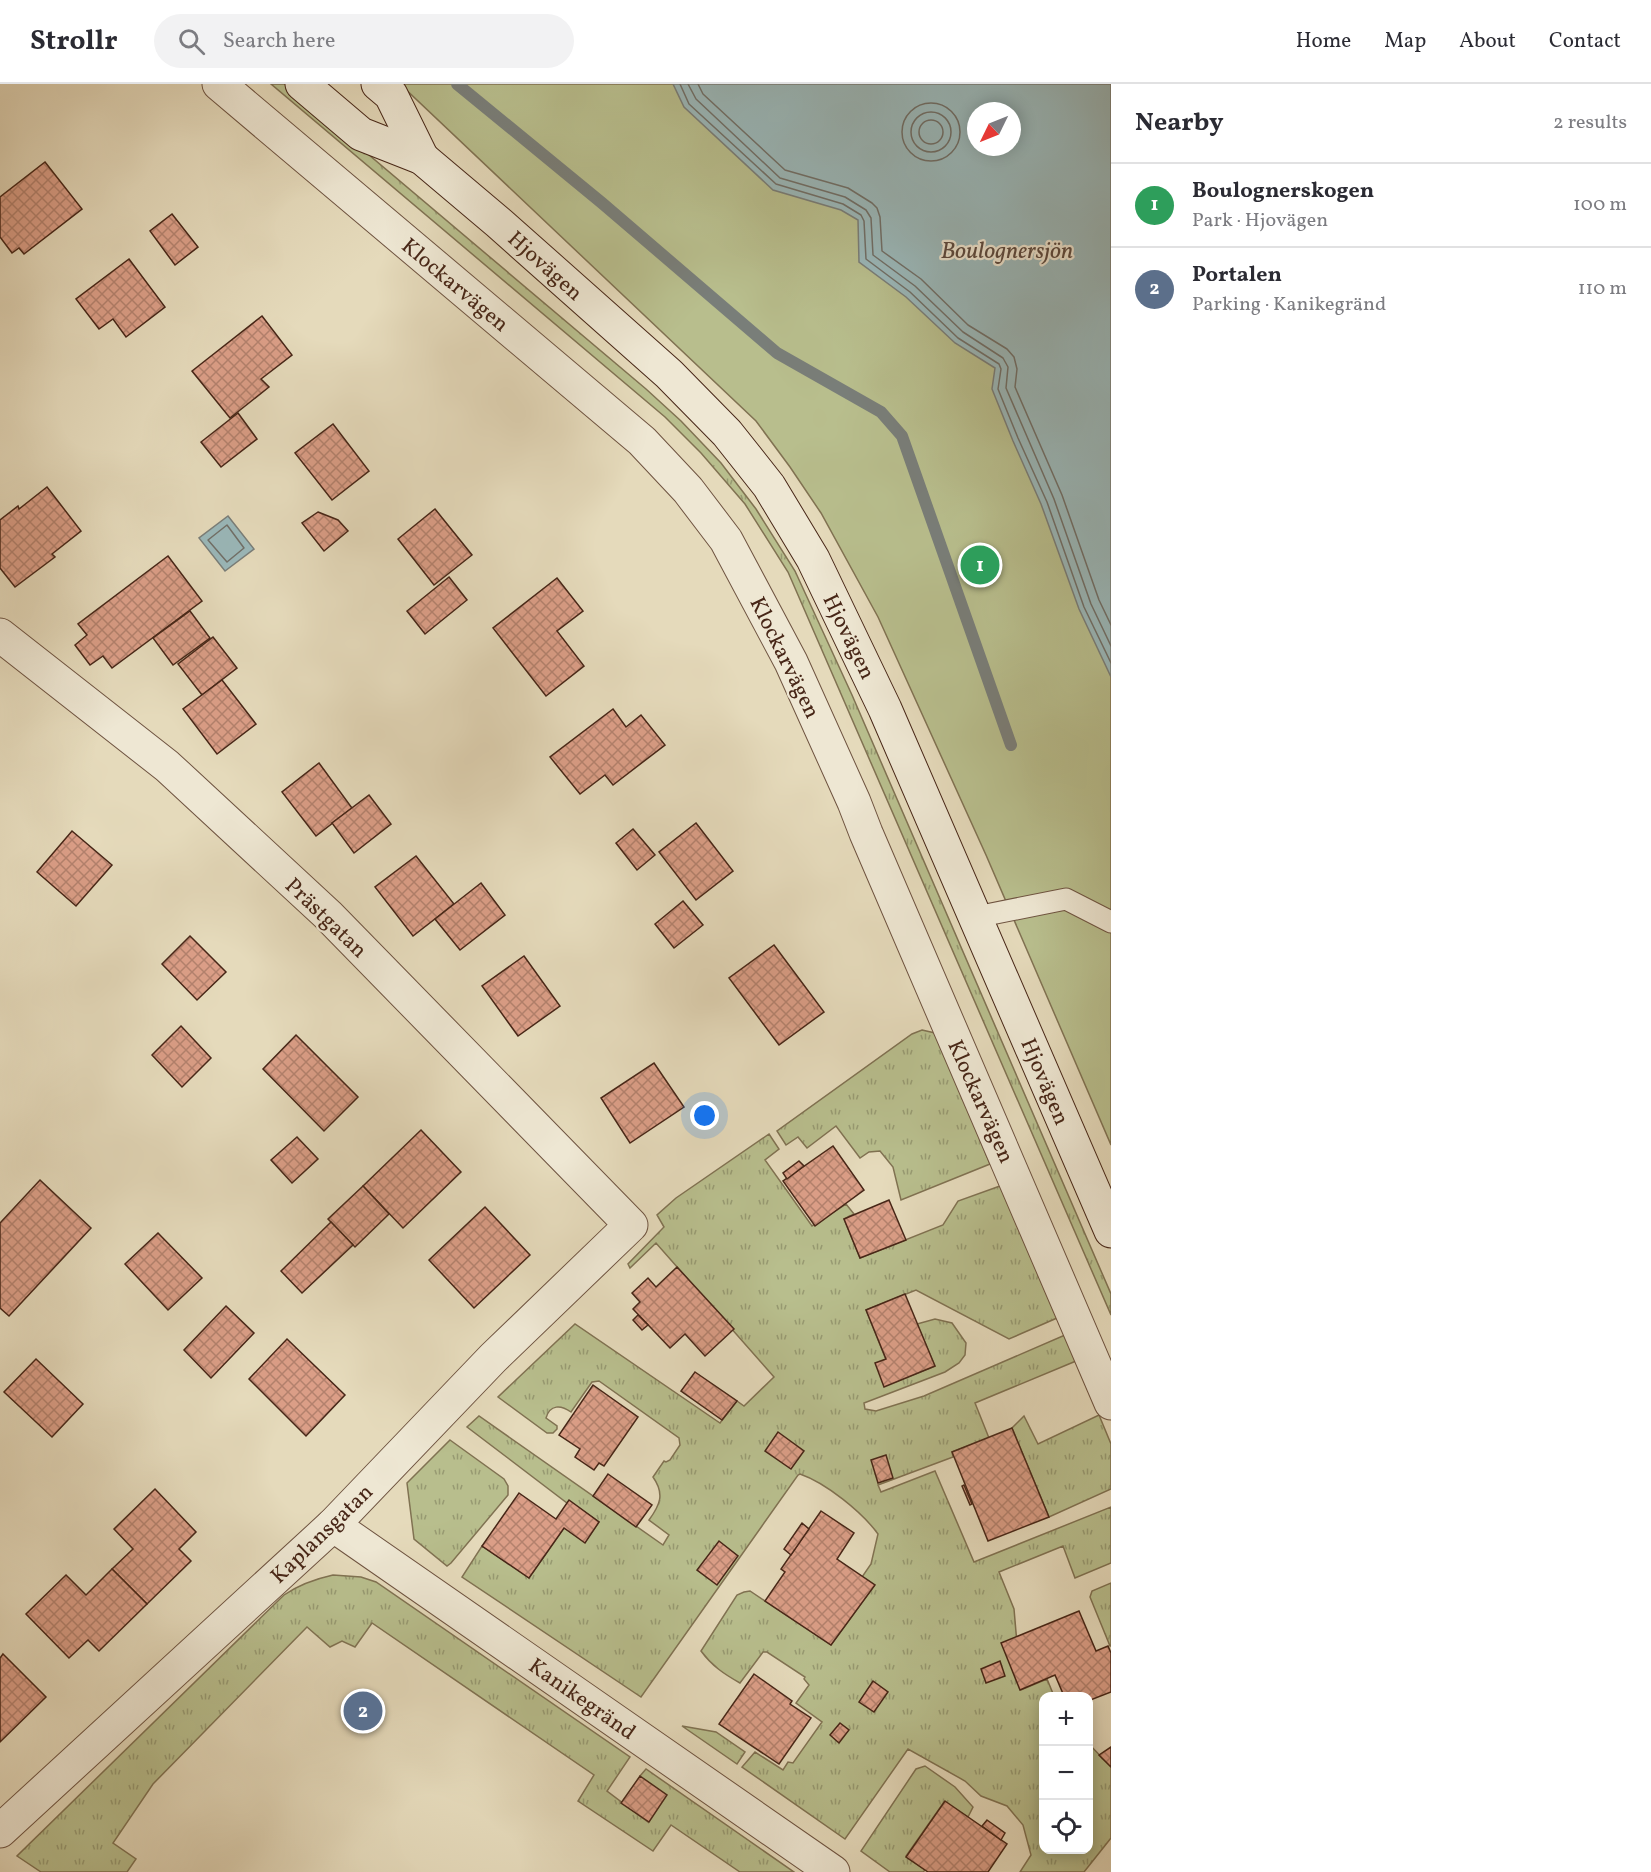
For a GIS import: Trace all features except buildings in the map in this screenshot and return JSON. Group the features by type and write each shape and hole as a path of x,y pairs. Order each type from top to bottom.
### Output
{"street":[{"name":"Klockarvägen","path":"219,84 642,441 688,490 726,540 801,683 1111,1403"},
{"name":"Hjovägen","path":"302,84 361,134 422,158 499,223 669,374 727,433 769,486 813,559 885,709 1111,1231"},
{"name":"Hjovägen","path":"378,84 391,95 422,158"},
{"name":"Prästgatan","path":"0,635 167,766 328,915 631,1225"},
{"name":"Kaplansgatan","path":"0,1831 333,1525 493,1358 631,1225"},
{"name":"Kanikegränd","path":"333,1525 833,1872"}],"lane":[{"path":"976,917 1066,900 1111,922"}],"green space":[{"path":"271,84 285,84 646,389 681,421 721,463 756,509 795,571 852,695 1111,1294 1111,1315 788,572 745,504 701,453 665,417"},
{"path":"400,84 1111,84 1111,1145 986,855 878,617 821,513 756,421"},
{"path":"922,1030 935,1033 939,1039 990,1164 901,1200 893,1167 880,1151 869,1152 860,1158 836,1126 807,1148 798,1137 786,1145 777,1131 912,1034"},
{"path":"769,1134 779,1149 765,1160 812,1226 846,1204 854,1214 844,1219 860,1258 943,1225 958,1201 1000,1186 1057,1318 1009,1339 916,1290 866,1310 895,1382 935,1366 917,1324 935,1319 952,1323 966,1343 965,1355 959,1363 945,1372 864,1403 865,1409 876,1411 924,1396 1065,1335 1076,1361 975,1403 989,1438 952,1452 953,1457 878,1485 881,1492 935,1471 974,1562 1111,1507 1111,1563 1075,1578 1063,1546 999,1572 1014,1609 1021,1690 1047,1679 1052,1692 1039,1692 1039,1854 1093,1854 1093,1748 1111,1767 1111,1838 1084,1872 1020,1872 1031,1855 1023,1825 1007,1806 981,1796 965,1781 908,1749 845,1839 742,1767 755,1752 783,1770 788,1762 793,1763 822,1722 796,1703 809,1685 805,1677 767,1652 763,1652 740,1683 709,1661 701,1651 737,1595 750,1591 831,1645 874,1586 862,1577 871,1564 878,1534 843,1499 810,1478 798,1475 641,1697 462,1577 482,1546 529,1578 564,1528 585,1542 599,1522 569,1501 567,1503 467,1427 479,1416 663,1545 669,1535 649,1520 660,1499 659,1489 653,1477 664,1461 670,1460 680,1445 679,1438 599,1381 592,1382 571,1412 560,1407 550,1410 546,1418 557,1426 553,1433 547,1433 498,1397 575,1324 720,1423 737,1401 744,1406 774,1377 656,1243 630,1268 628,1264 664,1227 657,1215 676,1198"},
{"path":"1099,1415 1111,1444 1111,1489 1049,1517 1012,1428 1024,1416 1038,1444"},
{"path":"450,1440 504,1479 508,1486 508,1495 447,1566 414,1539 407,1483"},
{"path":"333,1575 361,1577 376,1582 630,1757 607,1791 648,1822 640,1776 646,1769 794,1872 740,1872 671,1825 653,1851 578,1801 594,1775 372,1623 355,1647 342,1641 330,1647 307,1627 153,1784 113,1843 136,1859 127,1872 41,1872 17,1856 284,1595 308,1582"},
{"path":"1111,1583 1110,1646 1090,1597 1092,1591"},
{"path":"682,1726 716,1732 745,1752 737,1764"},
{"path":"925,1766 955,1787 973,1807 968,1817 944,1802 906,1856 925,1870 923,1872 890,1872 861,1851 916,1769"}],"water":[{"name":"Boulognersjön","path":"673,84 1111,84 1111,677 1079,609 1041,504 992,389 995,368 955,343 906,297 859,262 858,220 841,210 773,190 684,107"},
{"path":"228,516 254,549 225,571 199,538"}],"waterway":[{"path":"457,84 602,203 777,353 881,412 902,436 1011,745"}],"place":[{"name":"Boulognerskogen","path":"980,565"},
{"name":"Portalen","path":"363,1711"}]}
